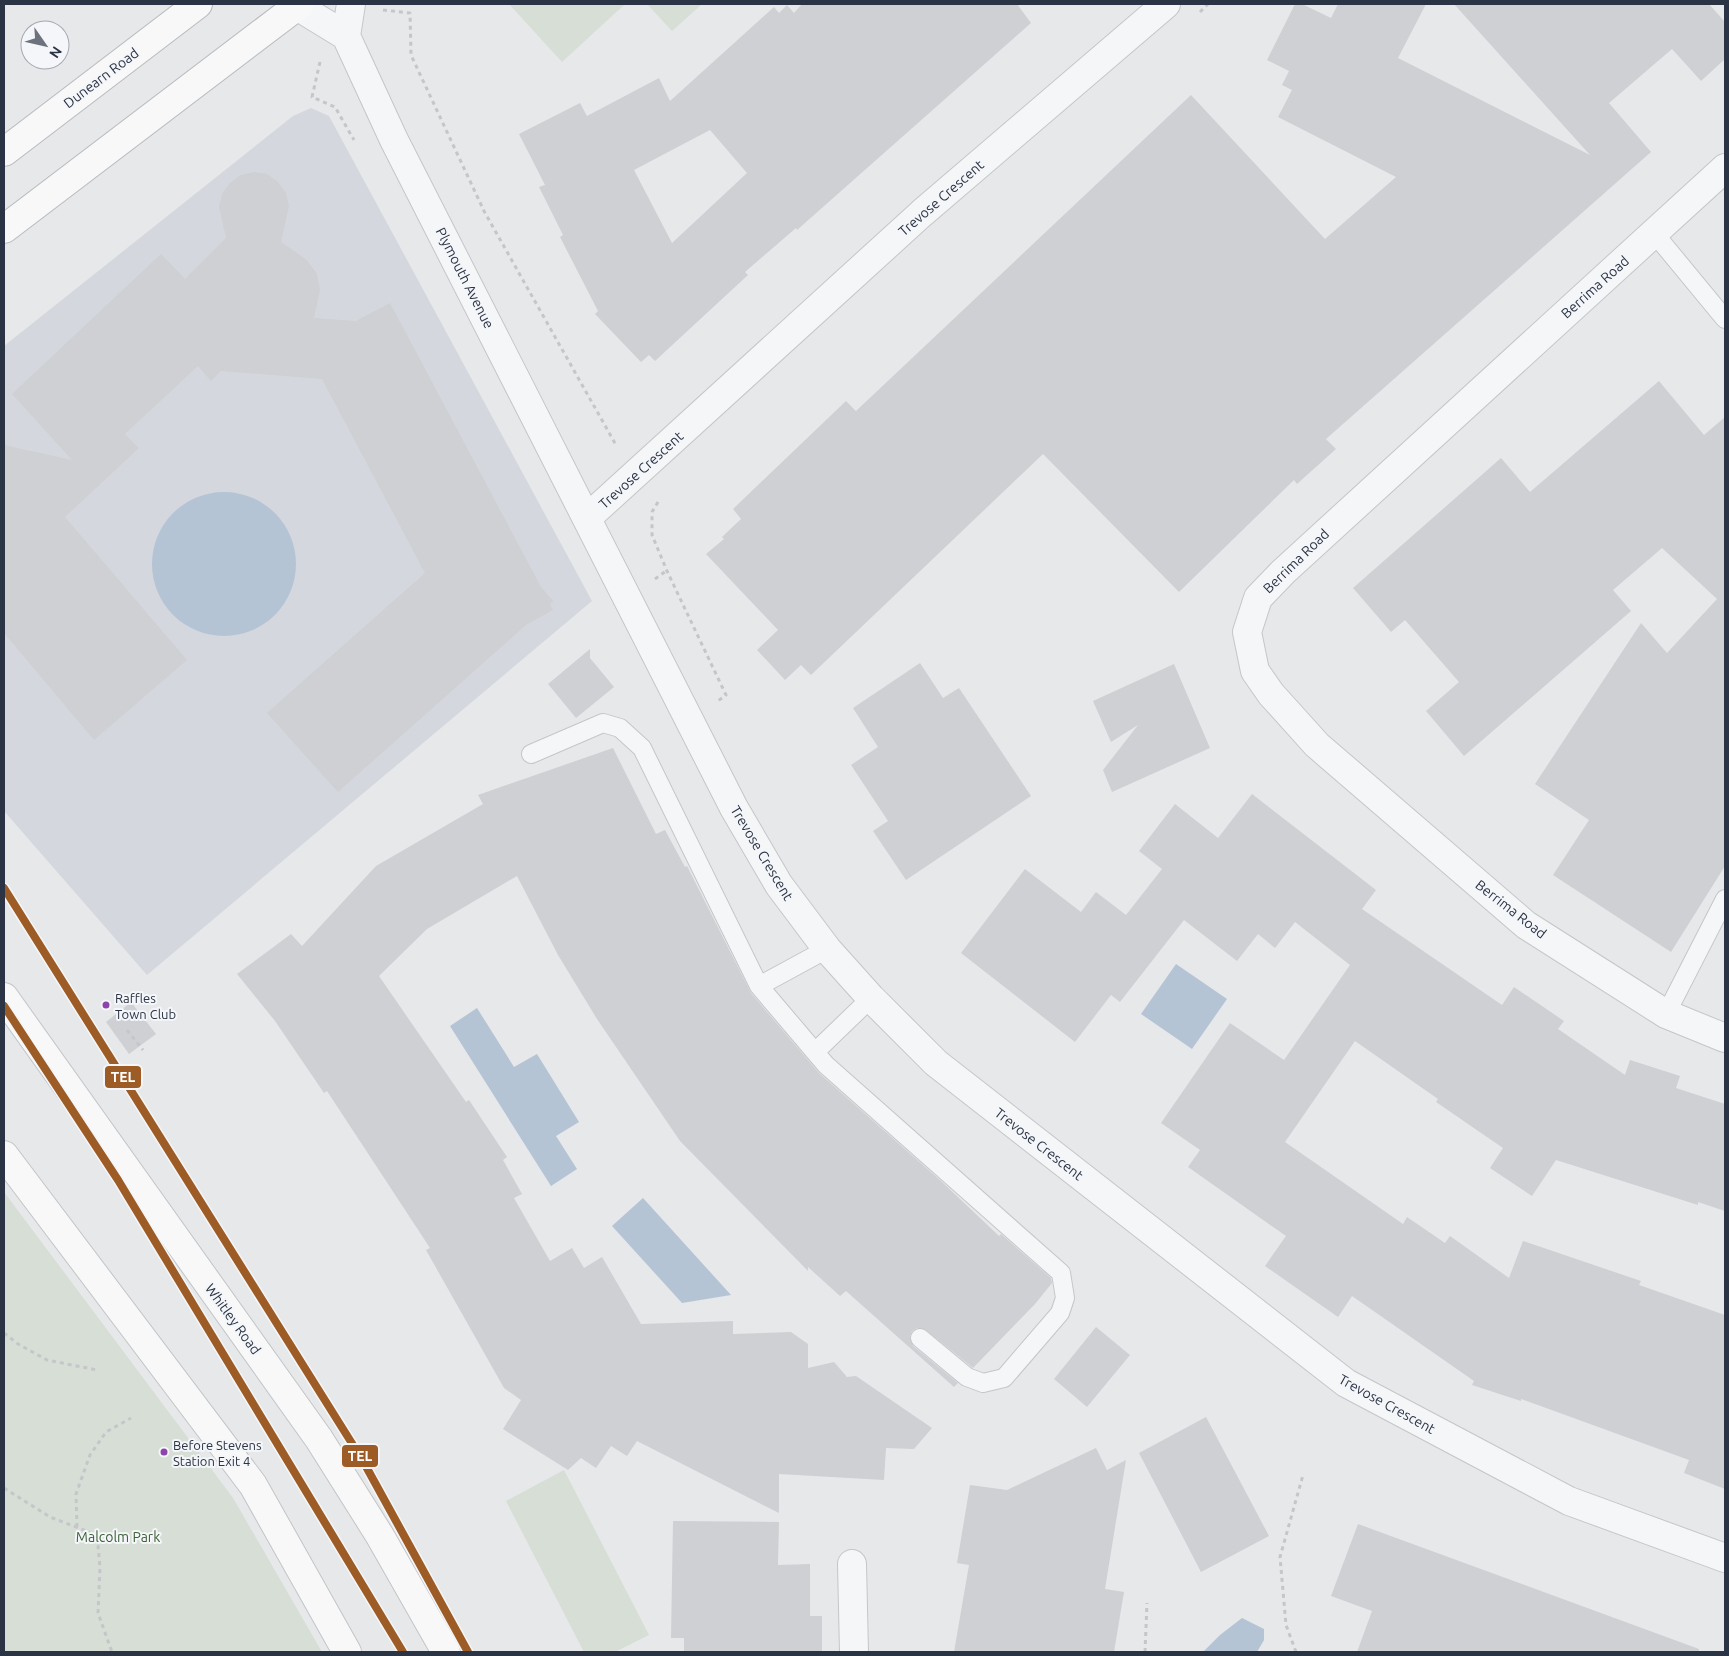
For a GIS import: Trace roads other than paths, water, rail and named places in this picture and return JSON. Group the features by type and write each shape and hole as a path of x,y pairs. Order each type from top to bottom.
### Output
{"main road":[{"name":"Dunearn Road","path":"4,152 198,4"},
{"path":"4,229 298,5"},
{"name":"Whitley Road","path":"4,997 319,1439 380,1536 446,1652"},
{"path":"4,1155 253,1486 347,1652"}],"street":[{"path":"298,5 346,36 351,4"},
{"name":"Trevose Crescent","path":"1166,4 922,213 587,518 734,808 779,886 827,949 871,998 936,1063 1346,1383 1569,1501 1725,1558"},
{"name":"Plymouth Avenue","path":"346,36 394,140 587,518"},
{"name":"Berrima Road","path":"1725,168 1282,572 1258,598 1247,632 1255,671 1271,694 1317,745 1526,925 1666,1014 1725,1038"},
{"path":"852,1564 854,1652"}],"lane":[{"path":"1654,233 1725,319"},
{"path":"531,754 604,722 620,728 642,748 759,986 826,1064 1061,1273 1065,1298 1060,1313 1004,1378 983,1383 967,1377 920,1338"},
{"path":"1666,1014 1725,899"},
{"path":"759,986 827,949"},
{"path":"815,1052 871,998"}],"water":[{"path":"224,492 252,497 275,513 291,536 296,564 291,592 275,615 252,631 224,636 196,631 173,615 157,592 152,564 157,536 173,513 196,497"},
{"path":"1176,964 1227,999 1192,1049 1141,1014"},
{"path":"477,1008 514,1067 537,1054 579,1122 556,1136 577,1169 551,1186 450,1026"},
{"path":"643,1198 731,1295 682,1303 612,1226"},
{"path":"1242,1618 1264,1629 1264,1640 1257,1652 1203,1652 1220,1635"}],"place":[{"name":"Raffles Town Club","path":"106,1005"},
{"name":"Before Stevens Station Exit 4","path":"164,1452"}],"park label":[{"name":"Malcolm Park","path":"118,1537"}]}
